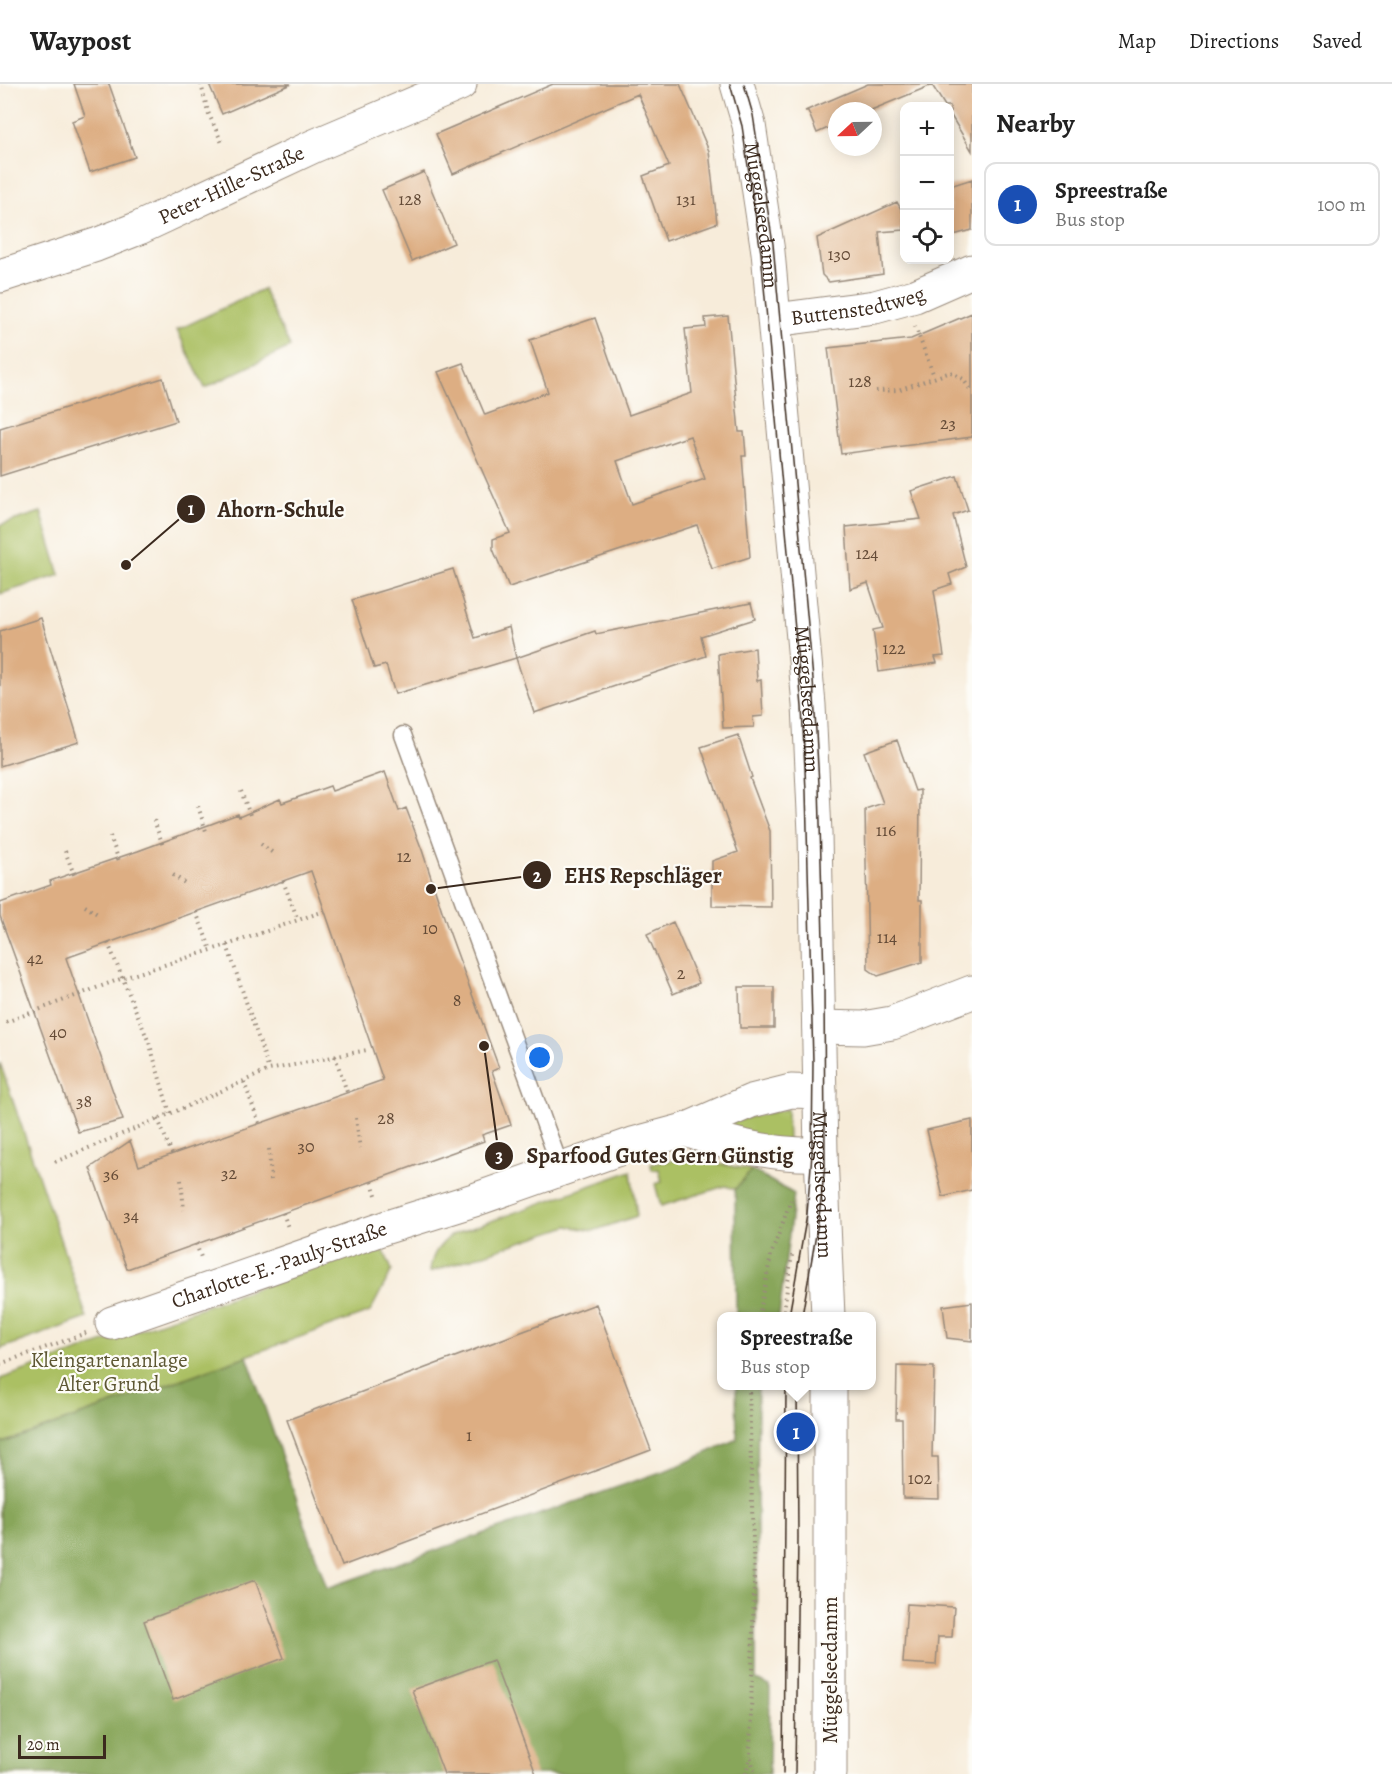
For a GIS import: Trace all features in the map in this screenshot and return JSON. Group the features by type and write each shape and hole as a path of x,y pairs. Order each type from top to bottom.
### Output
{"street":[{"name":"Peter-Hille-Straße","path":"0,276 96,245 139,228 314,146 460,84"},
{"name":"Müggelseedamm","path":"737,84 749,125 766,242 809,705 815,834 821,1154 828,1312"},
{"name":"Buttenstedtweg","path":"775,320 875,307 904,299 972,271"},
{"path":"819,1027 863,1028 892,1023 972,992"},
{"name":"Charlotte-E.-Pauly-Straße","path":"112,1323 298,1257 633,1144 685,1130 752,1101 791,1091 820,1092"},
{"name":"Charlotte-E.-Pauly-Straße","path":"685,1130 764,1151 786,1154 821,1154"},
{"name":"Müggelseedamm","path":"830,1390 830,1774"}],"lane":[{"path":"404,735 561,1169"}],"path":[{"path":"201,84 208,112 222,143"},
{"path":"904,299 934,376"},
{"path":"876,391 898,390 951,372 963,379 972,392"},
{"path":"241,791 250,815"},
{"path":"198,806 206,831"},
{"path":"154,820 163,846"},
{"path":"110,836 119,861"},
{"path":"261,844 273,853"},
{"path":"65,851 75,877"},
{"path":"173,875 186,884"},
{"path":"283,881 298,920"},
{"path":"86,906 99,915"},
{"path":"6,1022 123,978 211,951 324,911"},
{"path":"196,912 211,951"},
{"path":"108,943 150,1045 170,1114"},
{"path":"227,945 270,1070"},
{"path":"55,1162 270,1070 367,1050"},
{"path":"335,1056 347,1092"},
{"path":"244,1081 259,1123"},
{"path":"356,1118 360,1148"},
{"path":"159,1119 172,1154"},
{"path":"269,1149 271,1180"},
{"path":"181,1180 184,1210"},
{"path":"372,1182 378,1200"},
{"path":"760,1312 771,1256 788,1204 793,1197"},
{"path":"283,1213 290,1232"},
{"path":"196,1244 203,1263"},
{"path":"0,1364 112,1323"},
{"path":"746,1774 750,1755 753,1586 749,1390"},
{"path":"750,1755 755,1774"}],"green space":[{"path":"263,289 290,347 205,388 177,330"},
{"path":"41,512 60,575 0,594 0,525"},
{"path":"0,1063 87,1318 0,1349"},
{"path":"787,1109 788,1141 777,1144 722,1123"},
{"path":"673,1160 703,1161 752,1170 735,1189 725,1186 661,1206 655,1184 662,1182 659,1169 652,1170 651,1164"},
{"path":"752,1170 794,1194 779,1312 736,1312 735,1189"},
{"path":"631,1171 637,1216 593,1231 568,1226 430,1272 436,1251 452,1235"},
{"name":"Kleingartenanlage Alter Grund","path":"381,1244 392,1270 370,1312 0,1444 0,1379"},
{"path":"247,1356 327,1588 678,1466 737,1439 736,1390 758,1390 756,1680 770,1686 769,1774 0,1774 0,1444"}],"building":[{"path":"74,84 109,84 135,157 90,172 72,121 85,116"},
{"path":"209,84 291,84 222,114"},
{"path":"553,84 680,84 709,151 717,223 666,241 643,176 669,166 638,94 453,174 436,134"},
{"path":"868,84 972,84 972,151 954,121 954,102 943,102 932,85 882,106 882,102 828,102 828,128 817,133 808,111 805,111"},
{"path":"424,172 454,243 412,261 382,190"},
{"path":"972,179 972,230 954,235 954,210 954,185"},
{"path":"897,202 900,208 900,230 879,232 883,274 829,282 822,275 817,238"},
{"path":"972,313 972,437 841,454 828,348 911,339"},
{"path":"728,316 739,432 744,432 746,456 742,456 750,557 712,569 697,525 509,587 493,549 493,539 510,533 438,372 463,363 485,415 548,392 530,340 595,318 629,415 692,393 685,329 706,327 705,318","holes":["690,436 705,479 632,504 617,461"]},
{"path":"163,378 176,421 0,476 0,428"},
{"path":"957,476 968,510 953,515 966,567 949,574 952,584 934,590 944,656 935,657 937,663 879,672 873,630 883,628 868,583 850,589 846,527 921,519 911,491"},
{"path":"453,569 475,638 509,627 516,658 395,694 386,665 374,668 352,600"},
{"path":"751,603 755,619 701,636 706,656 534,713 516,658 595,631 596,634"},
{"path":"41,618 79,742 0,766 0,631"},
{"path":"755,648 757,681 761,680 763,716 753,717 754,727 723,728 718,654"},
{"path":"738,735 752,777 750,778 770,831 771,907 712,906 712,861 738,852 701,747"},
{"path":"897,740 915,791 920,790 919,900 922,900 922,962 878,976 868,969 865,809 883,803 864,752"},
{"path":"385,772 399,811 406,808 422,850 499,1068 492,1071 511,1125 482,1135 484,1141 127,1269 90,1168 130,1141 139,1166 383,1080 311,871 66,958 123,1120 78,1132 0,916 0,903 51,885 50,881 238,814 239,817 280,799 282,803 330,786 332,791"},
{"path":"673,922 699,983 673,994 647,934"},
{"path":"739,987 774,987 774,1028 740,1028"},
{"path":"972,1120 972,1190 943,1197 927,1130"},
{"path":"972,1302 972,1341 947,1338 943,1306"},
{"path":"596,1304 651,1450 342,1566 287,1420"},
{"path":"897,1366 934,1367 932,1457 938,1457 939,1499 903,1498 902,1419 896,1419"},
{"path":"255,1580 284,1658 173,1700 144,1621"},
{"path":"907,1604 954,1607 952,1637 938,1637 936,1665 903,1663"},
{"path":"493,1660 536,1774 444,1774 412,1690"}],"tram line":[{"path":"730,84 742,126 761,253 802,707 813,1062 812,1154 807,1214 790,1312"},
{"path":"744,84 753,115 773,244 813,679 819,784 824,980 825,1165 819,1217 803,1312"},
{"path":"783,1774 786,1390"},
{"path":"795,1774 797,1390"}],"place":[{"name":"Ahorn-Schule","path":"126,565"},
{"name":"EHS Repschläger","path":"431,889"},
{"name":"Sparfood Gutes Gern Günstig","path":"484,1046"},
{"name":"Spreestraße","path":"796,1432"}]}
